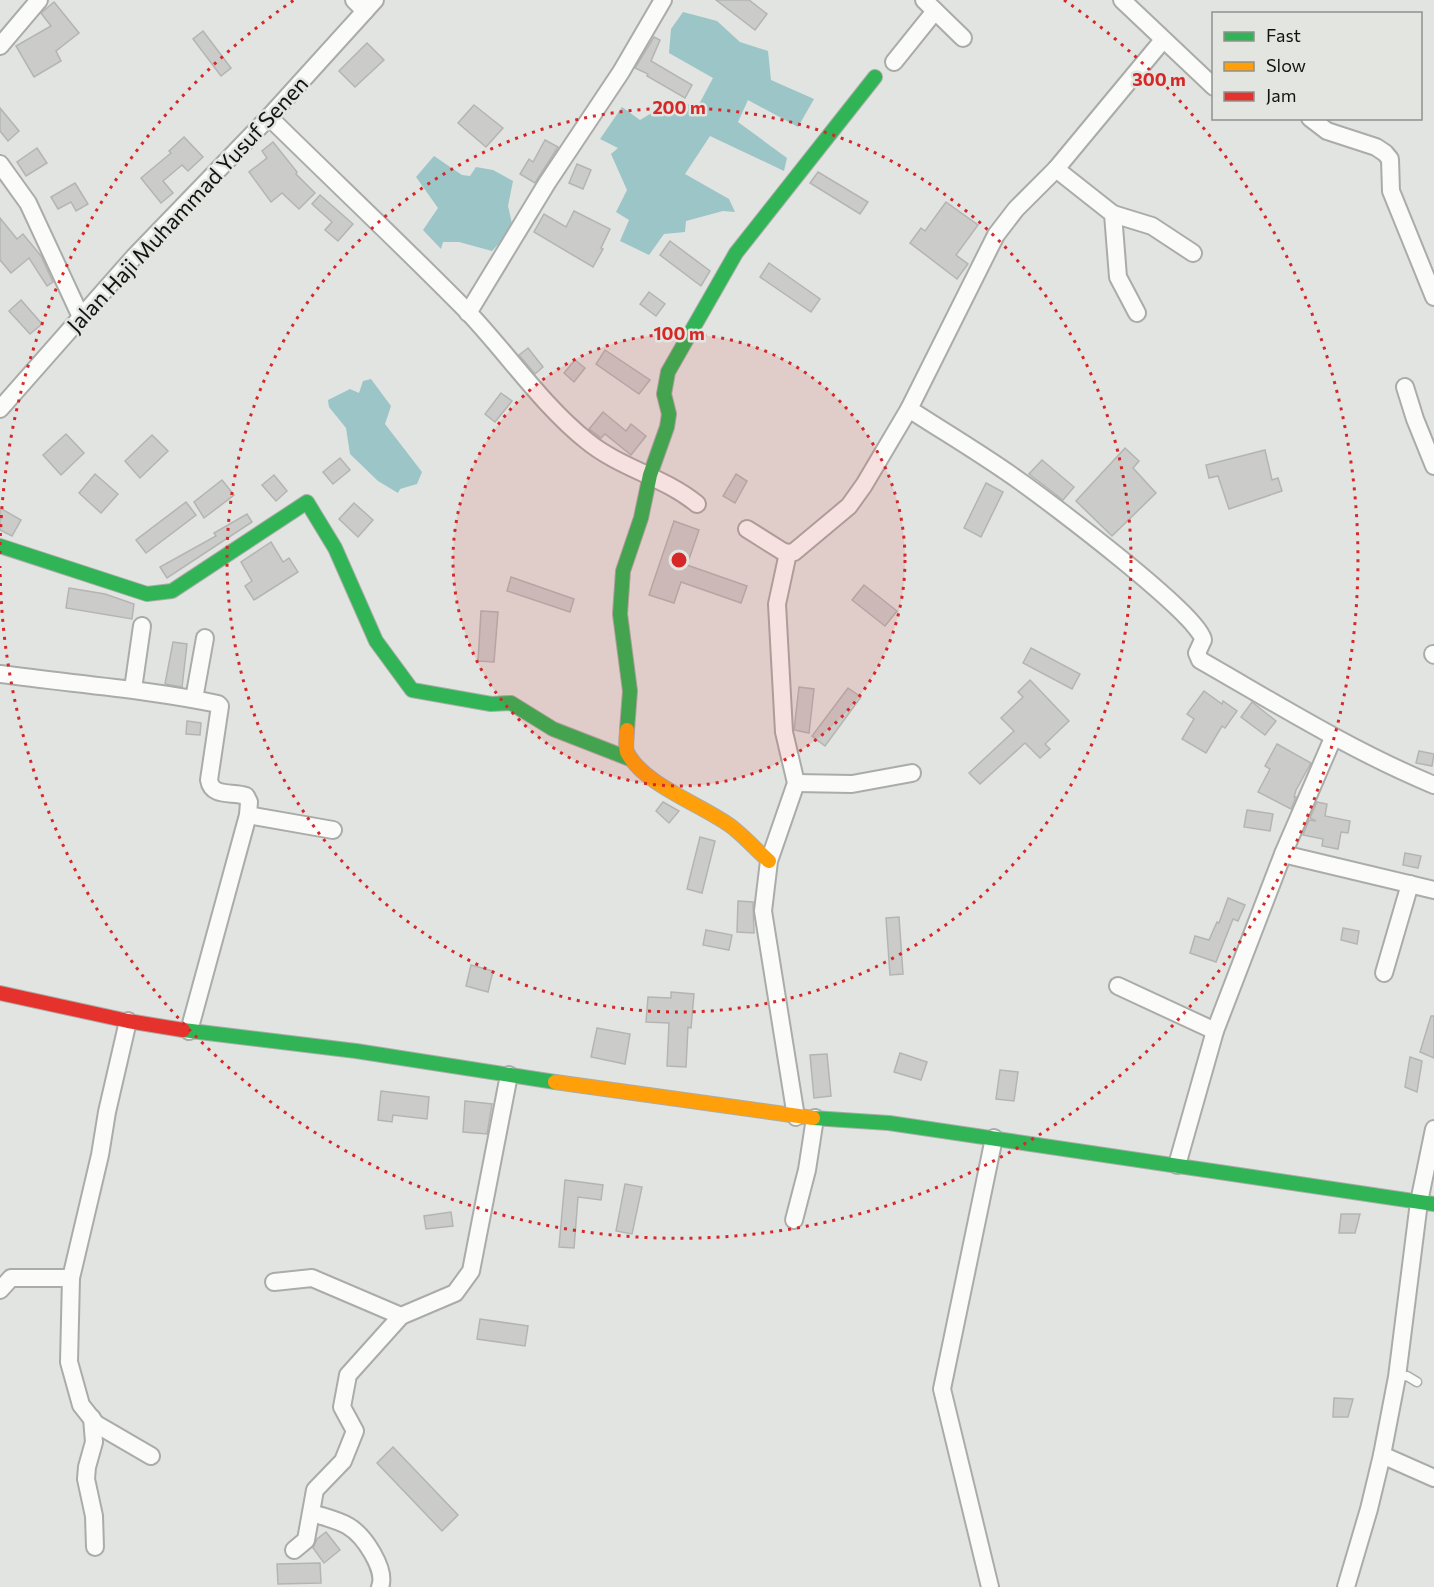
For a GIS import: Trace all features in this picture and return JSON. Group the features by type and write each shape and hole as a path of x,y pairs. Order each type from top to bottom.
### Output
{"street":[{"path":"0,46 39,0"},
{"path":"468,313 547,183 621,72 663,0"},
{"path":"1122,0 1212,85"},
{"name":"Jalan Haji Muhammad Yusuf Senen","path":"1,407 134,257 269,117 364,4"},
{"path":"894,62 930,6 963,38"},
{"path":"747,529 788,553 794,552 857,496 909,409 996,235 1016,209 1056,169 1163,40"},
{"path":"769,861 732,827 677,794 639,768 630,759 626,750 630,692 620,614 623,571 641,518 650,475 667,427 669,414 664,394 665,384 674,362 736,253 875,77"},
{"path":"269,117 468,313 568,425 588,442 687,496 697,504"},
{"path":"1313,120 1327,131 1376,147 1390,159 1391,190 1434,297"},
{"path":"0,164 28,204 81,317"},
{"path":"1056,169 1113,214 1152,226 1193,253"},
{"path":"1113,214 1118,277 1137,313"},
{"path":"1405,387 1434,466"},
{"path":"909,409 1020,481 1120,558 1188,617 1200,632 1203,640 1197,653 1200,660 1333,738 1434,785"},
{"path":"0,546 141,592 159,594 172,591 308,502 335,548 376,641 412,690 491,704 511,703 543,725 630,759"},
{"path":"788,553 777,604 784,732 796,783 769,861 763,911 795,1117"},
{"path":"133,689 142,626"},
{"path":"194,699 205,638"},
{"path":"0,674 133,689 218,704 221,708 209,780 210,786 216,792 246,796 249,802 248,815 189,1031"},
{"path":"1177,1165 1215,1031 1283,854 1333,738"},
{"path":"796,783 852,784 912,774"},
{"path":"248,815 333,830"},
{"path":"1283,854 1434,890"},
{"path":"1384,973 1410,884"},
{"path":"1118,986 1215,1031"},
{"path":"0,993 128,1022 189,1031 356,1051 509,1076 704,1102 795,1117 889,1123 1426,1203"},
{"path":"128,1022 71,1278 69,1362 81,1405 96,1424 151,1456"},
{"path":"294,1550 306,1540 315,1490 343,1461 355,1431 342,1407 348,1375 401,1316 455,1293 471,1271 509,1076"},
{"path":"794,1220 807,1170 815,1119"},
{"path":"1346,1587 1369,1509 1397,1377 1426,1203 1434,1129"},
{"path":"990,1587 942,1389 994,1138"},
{"path":"4,1281 71,1278"},
{"path":"273,1282 312,1278 401,1316"},
{"path":"92,1419 94,1442 86,1479 94,1515 95,1547"},
{"path":"1382,1455 1434,1478"},
{"path":"312,1513 350,1527 375,1554 382,1582 380,1587"}],"lane":[{"path":"1397,1377 1407,1376 1416,1382"}],"water":[{"path":"683,12 717,21 740,42 768,51 771,80 814,99 798,127 748,100 738,122 787,158 784,171 710,136 685,174 729,199 735,212 723,211 686,221 685,232 664,234 649,255 620,241 629,220 616,212 627,190 611,154 618,148 600,139 622,107 640,120 665,105 679,100 697,108 713,78 669,53 671,29"},
{"path":"434,156 462,175 470,176 476,167 493,170 513,181 508,206 513,228 492,251 459,242 443,242 441,249 423,230 438,208 416,177"},
{"path":"371,379 391,406 385,424 422,472 417,484 400,489 398,493 378,481 350,454 346,428 329,407 328,400 350,389 359,393 363,381"}],"building":[{"path":"716,0 749,0 767,14 755,30"},
{"path":"54,2 79,33 56,51 61,61 34,77 16,46 51,26 41,13"},
{"path":"203,31 231,68 221,76 193,39"},
{"path":"654,37 660,40 651,61 692,85 685,98 635,68"},
{"path":"367,43 384,60 355,87 339,71"},
{"path":"474,105 503,128 486,147 458,123"},
{"path":"0,108 19,131 8,141 0,131"},
{"path":"184,137 203,157 188,171 182,165 163,181 173,193 161,203 141,178 171,153 169,151"},
{"path":"545,140 558,147 535,183 520,174 529,159 533,162"},
{"path":"273,142 297,172 296,174 315,193 299,209 282,193 271,202 249,172 267,158 262,151"},
{"path":"37,148 47,163 26,176 17,162"},
{"path":"577,164 591,170 583,189 569,183"},
{"path":"818,172 868,202 860,214 810,183"},
{"path":"75,183 88,204 76,211 71,202 58,209 51,197"},
{"path":"320,195 353,224 338,241 325,230 332,222 312,204"},
{"path":"946,202 978,225 956,255 968,264 957,279 910,243 921,228 925,231"},
{"path":"574,211 610,229 593,267 534,232 544,214 566,227"},
{"path":"0,218 17,239 23,234 41,256 53,282 47,286 29,258 11,273 0,260"},
{"path":"670,241 710,271 701,286 660,255"},
{"path":"769,263 820,299 811,312 760,277"},
{"path":"649,292 665,304 656,316 640,304"},
{"path":"21,300 42,324 30,334 9,311"},
{"path":"528,348 543,367 535,374 519,355"},
{"path":"605,350 650,380 639,394 596,364"},
{"path":"575,360 585,368 574,382 564,373"},
{"path":"501,393 512,401 495,422 485,414"},
{"path":"603,412 626,431 631,424 646,436 631,455 605,434 601,438 589,429"},
{"path":"66,434 84,453 61,475 43,455"},
{"path":"152,435 168,451 140,478 125,461"},
{"path":"1125,448 1139,461 1133,468 1156,493 1112,536 1076,501"},
{"path":"1265,450 1272,480 1278,478 1282,491 1229,509 1218,476 1209,478 1206,465"},
{"path":"340,458 350,470 333,484 323,472"},
{"path":"1042,460 1074,487 1063,500 1029,474"},
{"path":"95,474 118,494 101,513 79,493"},
{"path":"736,474 747,481 735,503 723,496"},
{"path":"274,475 287,491 276,501 262,485"},
{"path":"222,480 234,495 204,518 194,502"},
{"path":"986,483 1003,492 981,537 964,528"},
{"path":"186,502 196,515 146,553 136,540"},
{"path":"354,503 373,520 358,537 339,519"},
{"path":"0,508 21,520 12,536 0,530"},
{"path":"247,514 252,522 167,578 160,567 216,536 214,533"},
{"path":"674,521 699,530 687,565 747,586 741,603 681,582 674,603 649,595"},
{"path":"271,542 283,562 289,558 298,572 254,600 245,586 252,581 241,562"},
{"path":"511,577 574,599 570,612 507,591"},
{"path":"864,585 897,611 885,626 852,600"},
{"path":"69,588 105,594 134,604 132,619 66,608"},
{"path":"481,611 498,612 494,662 478,661"},
{"path":"173,642 187,644 182,687 165,684"},
{"path":"1031,648 1080,674 1072,689 1023,663"},
{"path":"1030,680 1069,721 1045,744 1050,749 1040,758 1025,743 980,784 969,773 1014,731 1001,718 1023,697 1018,692"},
{"path":"799,687 814,689 809,733 794,730"},
{"path":"848,688 861,697 825,746 812,736"},
{"path":"1204,691 1237,711 1225,728 1222,726 1206,753 1182,739 1194,719 1187,714"},
{"path":"1252,702 1276,721 1265,735 1241,717"},
{"path":"187,721 201,723 200,735 186,734"},
{"path":"1277,744 1311,763 1296,790 1291,809 1258,792 1270,769 1265,766"},
{"path":"1419,751 1434,754 1432,766 1416,763"},
{"path":"663,802 679,811 669,823 656,811"},
{"path":"1317,802 1327,804 1325,816 1350,821 1348,833 1341,832 1338,849 1322,846 1323,839 1303,835 1309,820 1316,821 1310,818"},
{"path":"1247,810 1273,814 1270,831 1244,827"},
{"path":"700,837 715,841 702,893 687,889"},
{"path":"1405,853 1421,856 1418,868 1403,865"},
{"path":"1228,898 1245,905 1238,921 1233,919 1216,962 1190,953 1195,936 1209,940 1217,922 1219,923"},
{"path":"738,901 753,902 754,933 737,932"},
{"path":"899,917 903,974 890,975 886,918"},
{"path":"1343,928 1359,931 1357,944 1341,940"},
{"path":"706,930 732,935 729,950 703,945"},
{"path":"471,965 493,971 488,992 466,986"},
{"path":"671,992 694,994 691,1028 688,1027 686,1067 667,1066 669,1023 646,1022 648,997 671,998"},
{"path":"1431,1016 1434,1016 1434,1058 1420,1052"},
{"path":"597,1028 630,1034 625,1064 591,1057"},
{"path":"900,1053 927,1062 921,1080 894,1072"},
{"path":"827,1054 831,1096 814,1098 810,1055"},
{"path":"1410,1057 1422,1061 1417,1092 1405,1087"},
{"path":"1000,1070 1018,1072 1014,1101 996,1099"},
{"path":"381,1091 429,1097 427,1119 393,1115 392,1122 378,1120"},
{"path":"465,1101 492,1104 487,1134 463,1132"},
{"path":"565,1180 603,1185 601,1200 578,1197 574,1248 559,1247"},
{"path":"625,1184 642,1187 632,1234 616,1231"},
{"path":"451,1212 453,1226 426,1229 424,1216"},
{"path":"1341,1214 1360,1214 1355,1233 1339,1233"},
{"path":"480,1319 528,1326 525,1346 477,1339"},
{"path":"1334,1398 1353,1399 1348,1417 1333,1417"},
{"path":"393,1447 458,1515 442,1531 377,1463"},
{"path":"326,1532 340,1550 324,1563 313,1548 317,1539"},
{"path":"320,1563 321,1583 278,1584 277,1564"}],"traffic: fast":[{"path":"627,730 630,691 620,614 623,571 641,518 650,475 667,427 669,414 664,394 668,372 736,253 875,77"},
{"path":"0,546 147,594 172,591 307,502 335,548 376,641 412,690 491,704 511,703 553,729 630,759"},
{"path":"183,1030 356,1051 555,1082"},
{"path":"813,1118 889,1123 1434,1204"}],"traffic: slow":[{"path":"627,730 627,752 646,775 732,827 769,861"},
{"path":"555,1082 813,1118"}],"traffic: jam":[{"path":"0,993 128,1021 183,1030"}]}
